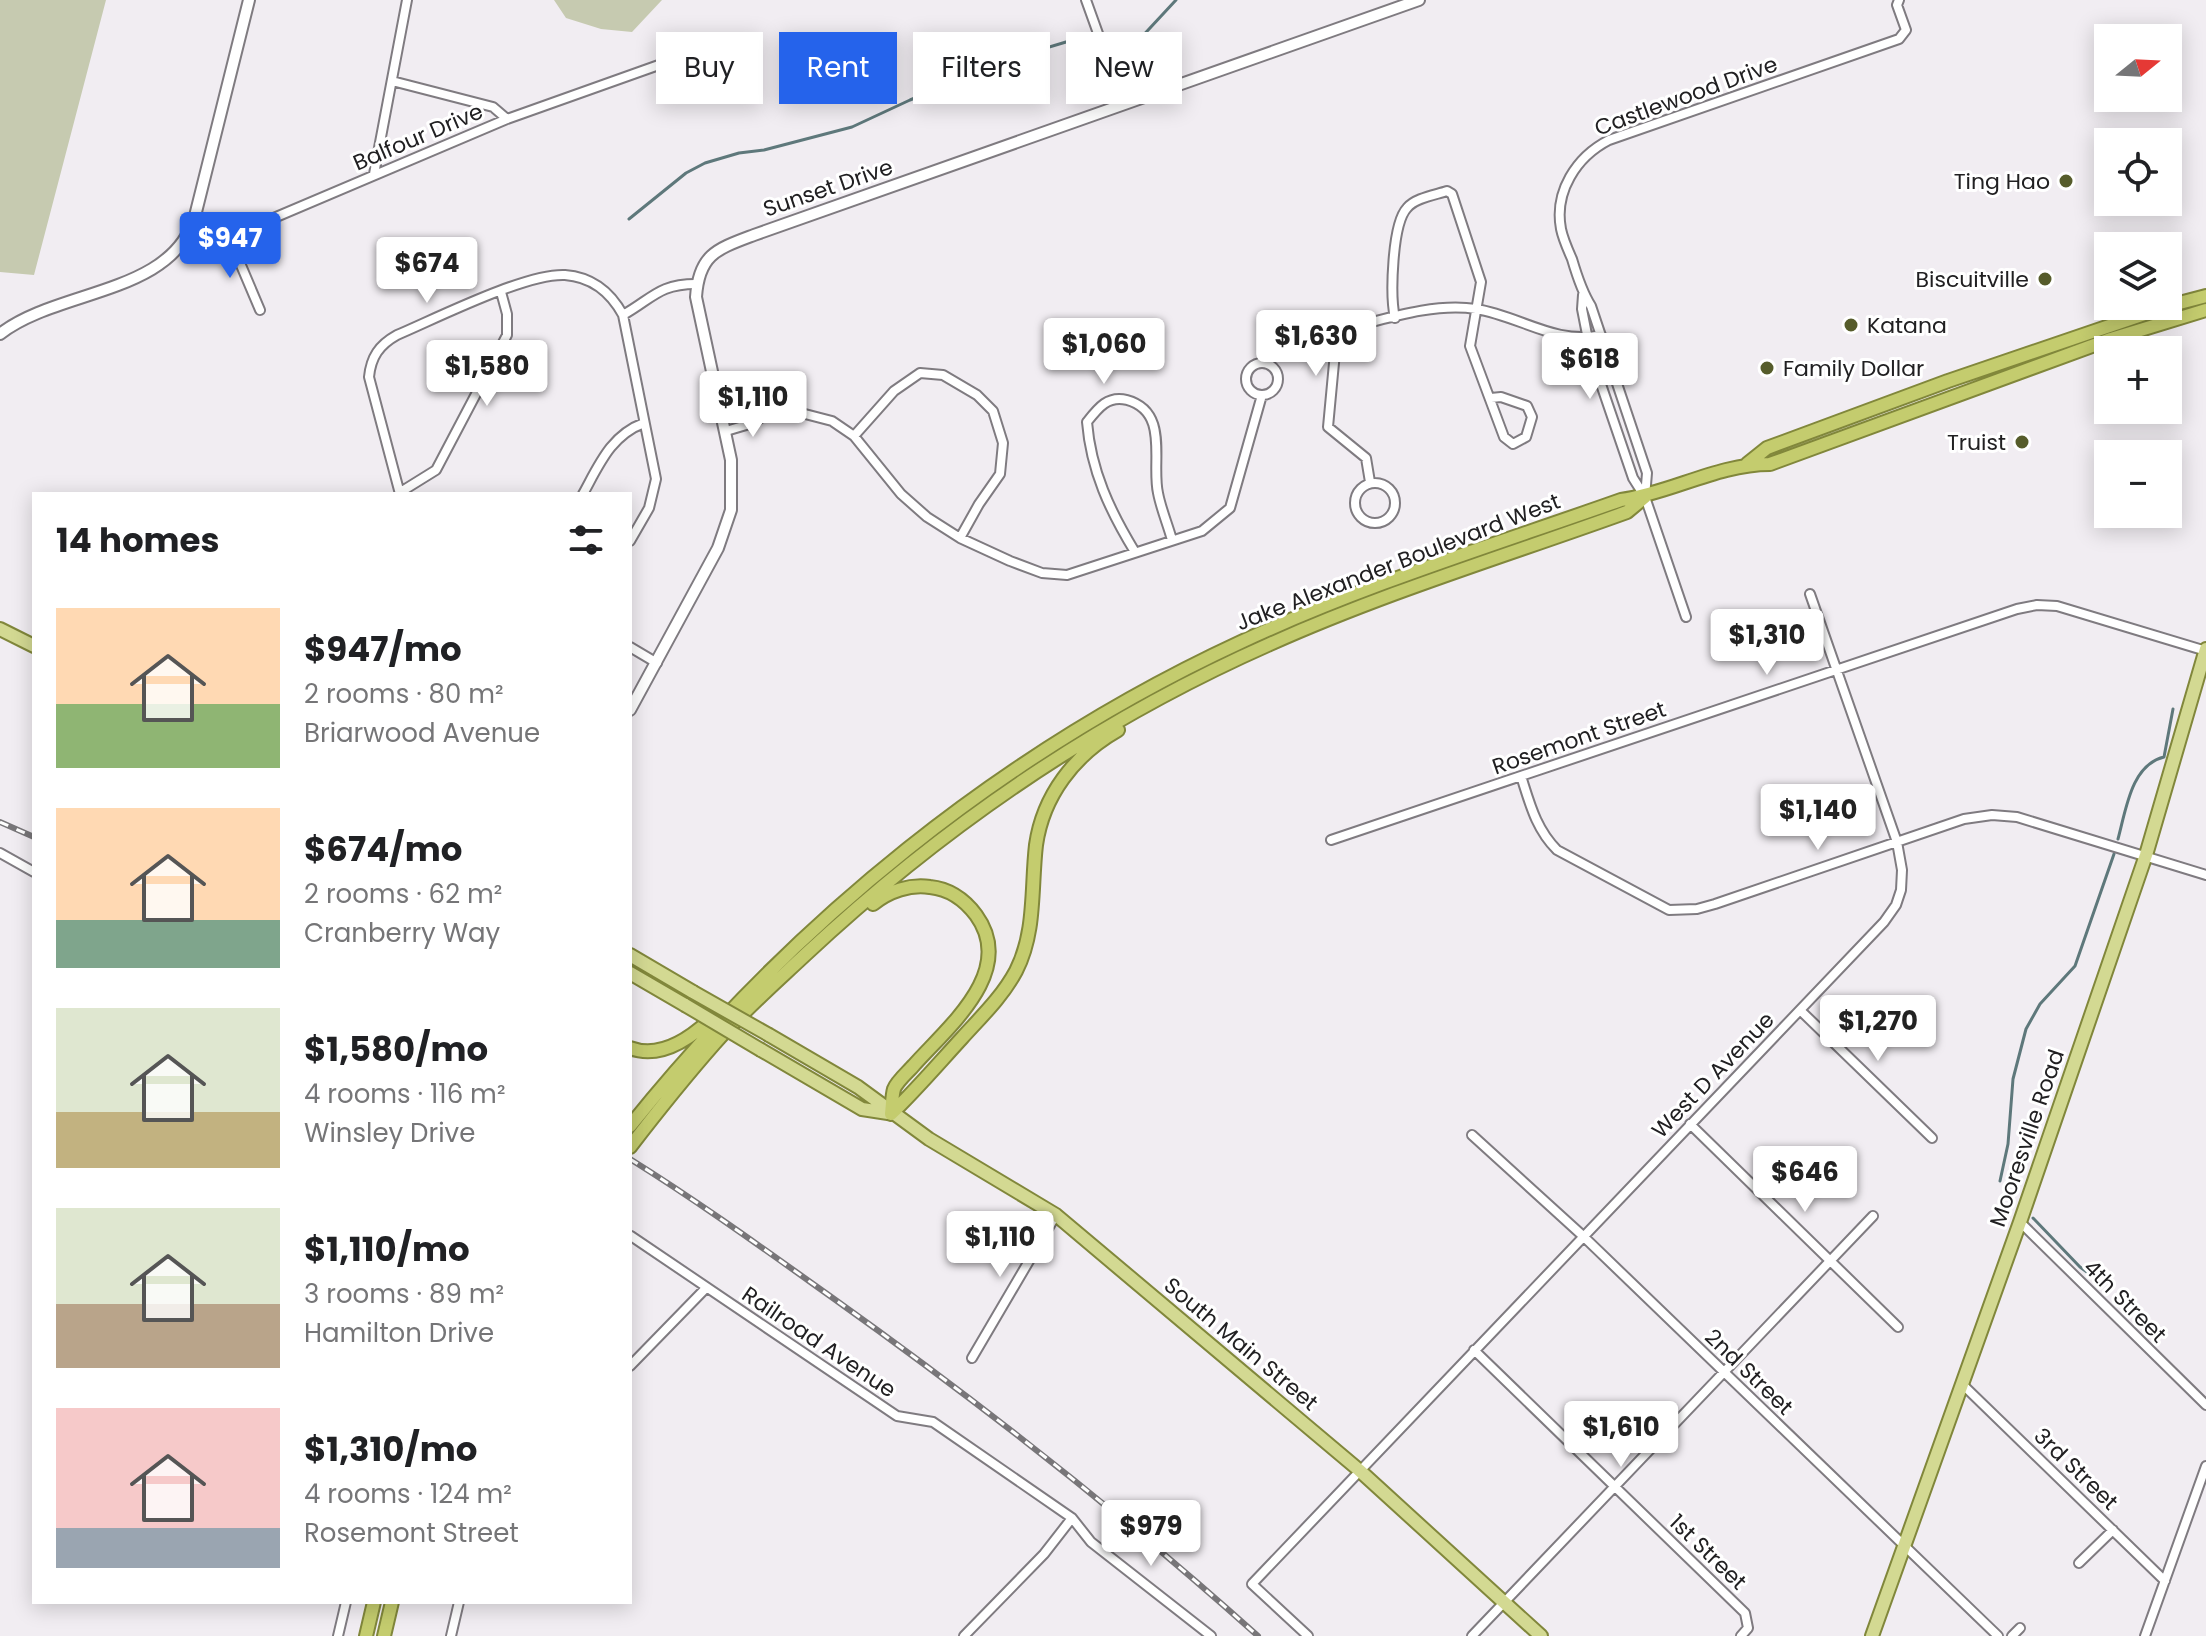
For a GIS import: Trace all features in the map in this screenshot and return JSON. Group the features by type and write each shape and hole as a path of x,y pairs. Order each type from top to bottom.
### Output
{"highway":[{"name":"Jake Alexander Boulevard West","path":"2182,302 2206,296"},
{"name":"Jake Alexander Boulevard West","path":"787,963 903,851 1019,766 1176,674 1241,642 1321,607 1621,500 1645,497 1747,464 1770,464 2111,339 2206,310"},
{"name":"Jake Alexander Boulevard West","path":"1747,464 1767,448 1948,381 2127,320"},
{"name":"Jake Alexander Boulevard West","path":"1376,600 1627,512 1645,497"},
{"path":"632,1124 676,1070 787,963 946,836 1066,752 1199,677 1376,600"},
{"path":"891,1114 1000,997 1015,972 1026,947 1036,845 1043,814 1067,772 1110,735 1188,691 1338,622 1376,600"},
{"path":"632,1049 639,1052 662,1049 683,1041 701,1029 750,980 787,963 881,898 903,888 926,886 947,889 968,904 981,922 989,941 987,965 981,988 895,1088 891,1114"},
{"path":"632,1145 716,1041 787,963"},
{"path":"366,1636 374,1604"},
{"path":"384,1636 392,1604"}],"main road":[{"path":"0,629 32,645"},
{"name":"Mooresville Road","path":"1872,1636 2020,1222 2146,855 2206,650"},
{"name":"South Main Street","path":"632,956 858,1087 929,1139 1056,1215 1359,1470 1541,1636"},
{"name":"South Main Street","path":"632,974 862,1109 891,1114"}],"street":[{"path":"0,334 28,319 143,274 172,257 182,246 195,216 249,0"},
{"path":"374,174 407,0"},
{"path":"1086,0 1097,32"},
{"name":"Sunset Drive","path":"1182,84 1419,0"},
{"name":"Castlewood Drive","path":"1645,497 1647,473 1591,306 1583,294 1561,229 1560,213 1565,185 1588,153 1609,140 1903,37 1906,30 1897,5 1899,0"},
{"name":"Balfour Drive","path":"182,246 192,249 229,237 507,119 656,66"},
{"path":"392,81 493,107 507,119"},
{"name":"Sunset Drive","path":"696,284 706,261 724,246 1093,117 1121,104"},
{"path":"1395,318 1391,282 1401,219 1411,204 1447,191 1452,194 1481,282 1470,346 1504,437 1513,444 1526,437 1532,417 1527,406 1501,397 1491,398"},
{"path":"229,237 260,310"},
{"path":"399,492 369,377 372,360 382,345 397,335 501,292 552,276 576,277 596,284 611,296 623,315 656,479 649,508 632,538"},
{"path":"623,315 664,288 675,284 696,284 699,317 723,417 733,475 731,510 718,548 632,707"},
{"path":"401,492 436,470 507,335 507,314 501,292"},
{"name":"Castlewood Drive","path":"1583,294 1582,309 1591,355 1633,478 1645,497 1686,617"},
{"path":"1370,482 1366,458 1328,427 1337,331 1437,309 1476,309 1556,335 1589,338 1601,335"},
{"path":"723,417 753,411 765,415 792,413 832,421 854,436 901,494 927,517 960,538 1042,573 1067,575 1202,531 1230,508 1262,395 1273,390 1278,379 1273,367 1261,362 1250,367 1245,379 1250,391 1262,395"},
{"path":"854,436 894,391 920,373 943,375 977,395 993,411 1000,432 1003,443 1000,474 960,538"},
{"path":"1135,552 1101,490 1089,446 1087,422 1101,404 1119,398 1139,404 1150,418 1158,440 1157,490 1172,540"},
{"path":"726,431 753,423 765,415"},
{"path":"584,492 612,444 644,423"},
{"path":"1370,482 1386,485 1396,499 1393,515 1380,525 1364,522 1354,508 1357,492 1370,482"},
{"name":"West D Avenue","path":"1308,1636 1252,1584 1801,1011 1884,922 1896,905 1902,870 1897,842 1810,594"},
{"name":"Rosemont Street","path":"1331,840 2017,609 2037,605 2057,606 2206,650"},
{"path":"632,648 657,663"},
{"path":"1521,776 1536,823 1557,850 1669,910 1706,906 1964,819 1992,815 2017,817 2206,875"},
{"path":"0,853 32,871"},
{"path":"1801,1011 1932,1138"},
{"path":"1690,1124 1898,1327"},
{"name":"2nd Street","path":"1472,1135 1583,1236 1998,1636"},
{"path":"972,1358 1056,1215"},
{"path":"1472,1636 1873,1216"},
{"name":"4th Street","path":"2020,1222 2206,1405"},
{"name":"Railroad Avenue","path":"632,1237 897,1416 933,1422 1072,1518 1091,1542 1211,1636"},
{"path":"632,1364 706,1288"},
{"name":"1st Street","path":"1474,1350 1745,1613 1748,1628 1741,1636"},
{"name":"3rd Street","path":"1962,1384 2165,1581"},
{"path":"2145,1636 2206,1466"},
{"path":"2195,1495 2206,1498"},
{"path":"964,1636 1044,1554 1072,1518"},
{"path":"2079,1563 2113,1530"},
{"path":"338,1636 346,1604"},
{"path":"451,1636 459,1604"},
{"path":"2012,1636 2020,1628"}],"green space":[{"path":"0,0 106,0 34,275 0,272"},
{"path":"554,0 662,0 632,32 601,29 566,18"}],"waterway":[{"path":"1146,32 1176,0"},
{"path":"629,219 686,173 705,163 852,127 1006,60 1066,42"},
{"path":"2118,839 2127,802 2137,779 2144,769 2164,757 2173,709"},
{"path":"2000,1181 2008,1144 2013,1079 2026,1029 2040,1004 2075,966 2114,854"},
{"path":"2033,1218 2080,1267 2095,1278"}],"railway":[{"path":"0,822 32,836"},
{"path":"632,1160 781,1261 995,1418 1155,1546 1258,1636"}],"place":[{"name":"Ting Hao","path":"2066,181"},
{"name":"Biscuitville","path":"2045,279"},
{"name":"Katana","path":"1851,325"},
{"name":"Family Dollar","path":"1767,368"},
{"name":"Truist","path":"2022,442"}]}
